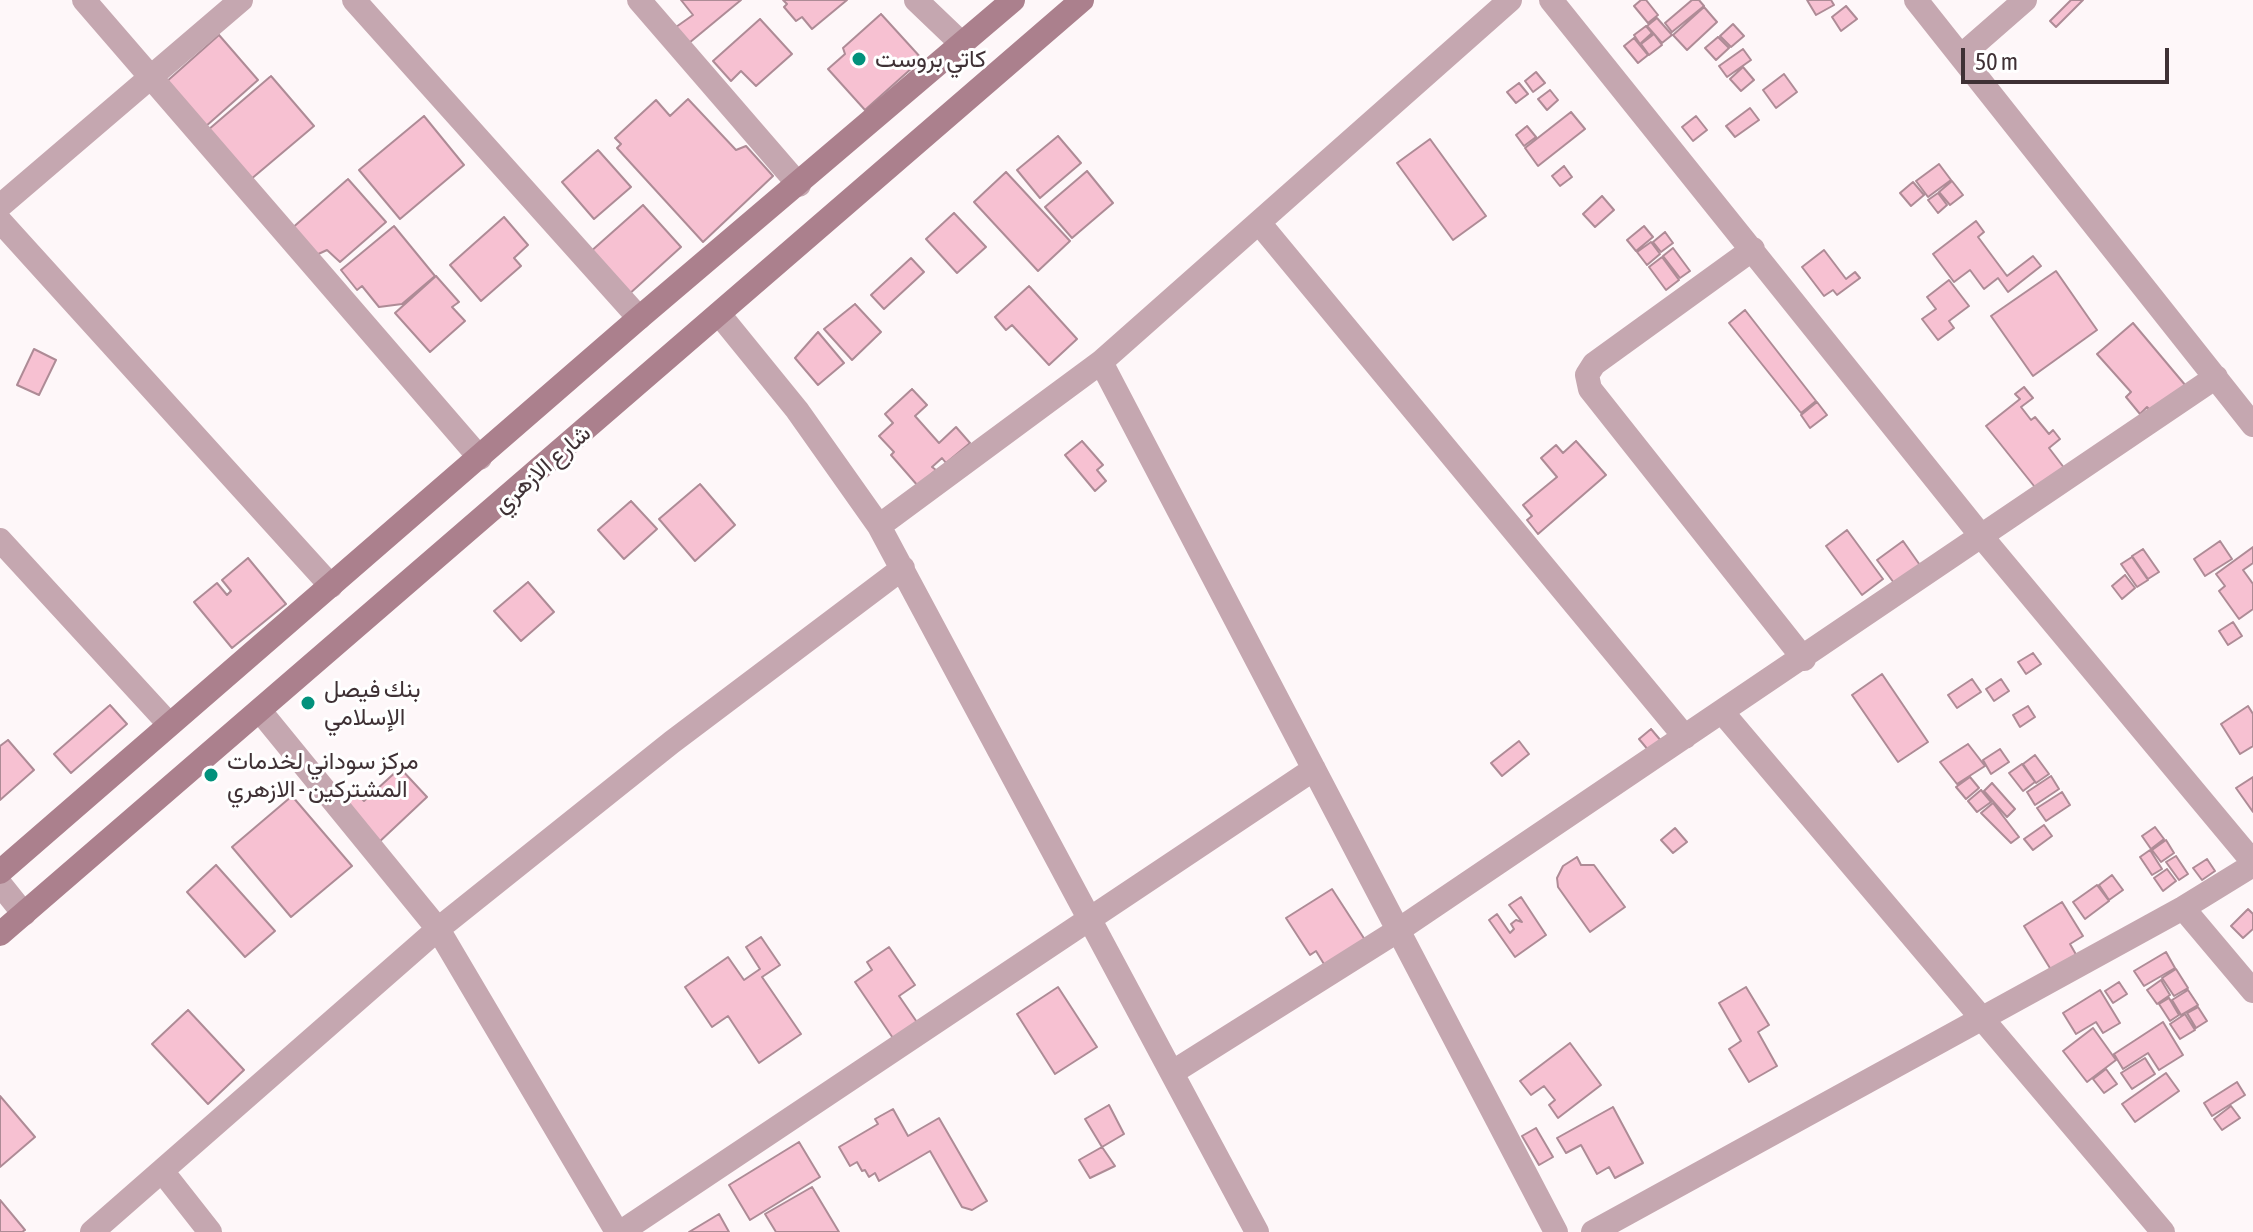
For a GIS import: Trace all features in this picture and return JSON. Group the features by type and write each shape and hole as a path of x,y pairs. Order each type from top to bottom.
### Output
{"street":[{"path":"84,0 480,458"},
{"path":"0,206 241,0"},
{"path":"354,0 639,318"},
{"path":"639,0 799,185"},
{"path":"916,0 962,44"},
{"name":"شارع الازهري","path":"0,872 639,318 1013,0"},
{"name":"شارع الازهري","path":"0,934 1082,0"},
{"path":"879,526 1101,362 1510,0"},
{"path":"1551,0 1982,537 2253,863 2183,908 1593,1232"},
{"path":"1916,0 2253,425"},
{"path":"1962,55 2025,0"},
{"path":"0,221 331,586"},
{"path":"1260,224 1685,737"},
{"path":"1753,249 1594,364 1587,375 1590,389 1804,659"},
{"path":"719,314 805,421 879,526 1257,1232"},
{"path":"1101,362 1556,1232"},
{"path":"1173,1072 1397,931 1804,659 2216,377"},
{"path":"0,540 169,724"},
{"path":"92,1232 438,929 672,742 903,568"},
{"path":"260,711 438,929 619,1232 1092,920 1314,769"},
{"path":"1723,713 2163,1232"},
{"path":"0,884 24,914"},
{"path":"2183,908 2253,991"},
{"path":"162,1171 210,1232"}],"building":[{"path":"681,0 741,0 689,43 676,27 693,15"},
{"path":"783,0 847,0 812,29 802,17 796,21 784,7 787,4"},
{"path":"1646,0 1658,15 1648,23 1634,6"},
{"path":"1692,0 1699,0 1704,6 1672,32 1665,23"},
{"path":"1807,0 1831,0 1834,5 1816,15"},
{"path":"2071,0 2083,0 2056,27 2050,21"},
{"path":"1846,6 1857,19 1841,31 1832,17"},
{"path":"1704,7 1717,22 1687,50 1673,35"},
{"path":"881,14 922,59 865,110 828,69 845,54 843,48"},
{"path":"1657,18 1672,35 1662,43 1647,26"},
{"path":"760,19 792,54 756,86 741,71 731,81 713,61"},
{"path":"1733,24 1744,36 1731,47 1720,36"},
{"path":"1646,26 1652,33 1640,44 1634,35"},
{"path":"1654,34 1662,45 1649,55 1641,44"},
{"path":"219,35 258,80 205,127 165,83"},
{"path":"1718,37 1729,48 1716,60 1705,48"},
{"path":"1634,38 1648,55 1638,63 1624,46"},
{"path":"1743,49 1751,60 1727,77 1719,66"},
{"path":"1743,67 1754,80 1741,91 1730,79"},
{"path":"1536,72 1545,83 1533,92 1525,81"},
{"path":"1784,74 1797,92 1776,108 1763,90"},
{"path":"271,76 314,126 250,180 208,130"},
{"path":"1519,83 1528,94 1516,103 1507,92"},
{"path":"1550,90 1558,100 1547,110 1538,99"},
{"path":"688,99 736,150 746,146 773,176 703,242 617,148 621,144 615,138 656,100 670,116"},
{"path":"1750,108 1759,120 1735,137 1726,126"},
{"path":"1571,112 1585,129 1538,166 1525,148"},
{"path":"424,116 464,165 400,219 359,170"},
{"path":"1696,116 1707,130 1693,141 1682,127"},
{"path":"1527,126 1536,137 1524,146 1516,135"},
{"path":"1058,136 1081,163 1040,198 1017,170"},
{"path":"1430,139 1486,216 1453,240 1397,163"},
{"path":"598,150 631,187 594,219 562,182"},
{"path":"1939,164 1951,180 1928,197 1916,181"},
{"path":"1564,166 1572,177 1560,186 1552,176"},
{"path":"1087,171 1113,203 1072,238 1045,207"},
{"path":"1006,172 1070,241 1038,271 974,202"},
{"path":"348,179 386,222 340,262 327,250 314,256 290,230"},
{"path":"1952,181 1963,195 1950,205 1939,192"},
{"path":"1913,182 1924,195 1911,206 1900,193"},
{"path":"1938,193 1947,205 1938,213 1928,200"},
{"path":"1602,196 1614,210 1595,227 1583,214"},
{"path":"643,205 681,247 627,296 589,253"},
{"path":"954,213 986,247 957,273 926,239"},
{"path":"504,217 528,245 514,258 521,266 481,301 450,265"},
{"path":"1976,221 1984,232 1978,237 2007,276 2033,256 2041,266 2008,292 1998,278 1984,289 1970,270 1954,282 1933,254"},
{"path":"394,226 435,276 402,304 379,307 362,286 357,290 341,270"},
{"path":"1644,226 1653,237 1636,251 1627,240"},
{"path":"1665,232 1673,243 1661,252 1653,242"},
{"path":"1651,242 1660,254 1647,265 1637,252"},
{"path":"1673,248 1690,271 1680,278 1663,256"},
{"path":"1824,250 1846,279 1855,272 1860,278 1837,295 1833,290 1824,296 1802,267"},
{"path":"1662,257 1679,280 1666,290 1649,267"},
{"path":"911,258 924,272 884,309 871,295"},
{"path":"2056,271 2097,330 2033,376 1991,316"},
{"path":"436,276 459,302 452,307 465,321 430,352 395,313"},
{"path":"1949,280 1969,306 1949,321 1954,328 1938,340 1922,319 1936,309 1927,297"},
{"path":"1029,286 1077,339 1049,365 1012,325 1006,330 995,317"},
{"path":"855,304 881,332 852,360 824,329"},
{"path":"1745,310 1816,401 1801,413 1729,323"},
{"path":"2133,323 2186,386 2154,414 2147,407 2140,414 2126,397 2131,392 2097,354"},
{"path":"818,332 844,363 818,385 795,358"},
{"path":"34,349 56,360 39,395 17,385"},
{"path":"2024,387 2033,398 2021,407 2031,420 2035,417 2049,434 2053,430 2060,439 2049,448 2065,469 2038,491 1986,426 2020,399 2015,394"},
{"path":"912,389 927,405 915,416 939,443 956,427 970,443 946,463 942,458 932,467 936,470 918,486 879,436 893,423 885,414"},
{"path":"1817,402 1827,415 1810,428 1801,415"},
{"path":"1082,441 1103,465 1097,470 1106,481 1095,491 1065,455"},
{"path":"1576,441 1606,475 1538,534 1527,520 1532,516 1523,505 1557,477 1541,458 1556,445 1563,453"},
{"path":"700,484 735,525 695,561 659,519"},
{"path":"631,501 657,529 624,559 598,530"},
{"path":"1847,530 1883,579 1862,595 1826,546"},
{"path":"1903,541 1922,568 1897,587 1877,560"},
{"path":"2220,541 2232,559 2205,576 2194,559"},
{"path":"2253,547 2253,563 2243,570 2253,584 2253,609 2239,619 2219,591 2225,586 2216,574"},
{"path":"2143,549 2159,572 2148,579 2132,556"},
{"path":"2132,557 2148,580 2137,587 2121,564"},
{"path":"248,558 286,604 232,648 194,602 217,583 227,595 231,591 222,580"},
{"path":"2125,575 2135,588 2122,599 2112,586"},
{"path":"528,582 554,612 521,641 494,611"},
{"path":"2233,622 2242,636 2228,645 2219,631"},
{"path":"2033,653 2041,664 2026,674 2018,662"},
{"path":"1882,674 1928,742 1898,762 1852,695"},
{"path":"1972,679 1981,692 1957,708 1948,695"},
{"path":"2001,679 2009,691 1994,701 1986,689"},
{"path":"110,705 127,724 71,773 54,754"},
{"path":"2028,706 2035,717 2020,727 2013,715"},
{"path":"2248,706 2253,714 2253,746 2240,754 2221,724"},
{"path":"1651,729 1662,742 1649,751 1639,739"},
{"path":"8,740 34,770 0,800 0,746"},
{"path":"1519,741 1529,754 1502,776 1491,763"},
{"path":"1968,744 1985,766 1957,784 1940,762"},
{"path":"2000,749 2009,762 1991,774 1983,760"},
{"path":"2035,755 2049,774 2036,783 2023,764"},
{"path":"2022,764 2035,782 2023,791 2009,773"},
{"path":"400,768 427,797 377,844 337,801 352,787 364,801"},
{"path":"2051,776 2059,789 2035,805 2027,792"},
{"path":"1970,777 1979,788 1966,799 1956,787"},
{"path":"2253,777 2253,812 2236,788"},
{"path":"1992,783 2015,809 2007,817 1984,791"},
{"path":"1981,790 1991,802 1977,812 1968,801"},
{"path":"2062,792 2070,805 2046,821 2037,808"},
{"path":"292,796 352,866 291,917 232,847"},
{"path":"1993,803 2019,837 2011,843 1981,813"},
{"path":"2044,825 2052,836 2033,850 2024,839"},
{"path":"2155,827 2164,839 2151,849 2142,836"},
{"path":"1675,828 1687,842 1673,853 1661,840"},
{"path":"2166,840 2174,853 2161,862 2152,850"},
{"path":"2150,850 2162,869 2152,875 2140,857"},
{"path":"2176,856 2188,874 2179,880 2166,862"},
{"path":"1577,857 1581,865 1594,865 1625,907 1590,932 1558,887 1557,878 1563,866"},
{"path":"2207,859 2215,871 2202,880 2193,868"},
{"path":"216,865 275,931 245,957 187,892"},
{"path":"2167,869 2176,881 2163,891 2154,878"},
{"path":"2112,875 2123,890 2109,900 2099,885"},
{"path":"2097,885 2109,901 2085,919 2073,902"},
{"path":"1332,889 1367,943 1327,969 1316,951 1310,955 1286,918"},
{"path":"1521,897 1546,935 1515,957 1489,920 1497,914 1510,933 1514,929 1511,924 1516,920 1522,922 1509,905"},
{"path":"2062,902 2083,936 2070,944 2078,958 2053,973 2024,926"},
{"path":"2248,909 2253,914 2253,929 2243,938 2231,926"},
{"path":"761,937 780,965 762,977 801,1034 759,1063 728,1016 712,1027 685,987 728,957 744,980 760,969 746,947"},
{"path":"889,947 915,985 899,996 921,1028 897,1044 855,982 872,970 867,962"},
{"path":"2166,952 2175,968 2144,986 2134,971"},
{"path":"2176,969 2188,988 2174,996 2162,978"},
{"path":"2161,980 2170,995 2157,1004 2147,990"},
{"path":"2119,982 2127,994 2113,1003 2105,991"},
{"path":"1058,987 1097,1047 1055,1074 1017,1014"},
{"path":"1746,987 1769,1025 1758,1032 1777,1066 1749,1082 1729,1049 1741,1041 1719,1003"},
{"path":"2100,990 2120,1023 2103,1033 2096,1022 2076,1034 2063,1013"},
{"path":"2188,990 2198,1005 2181,1015 2172,1000"},
{"path":"2169,998 2179,1015 2170,1021 2159,1004"},
{"path":"2198,1007 2207,1021 2196,1028 2187,1013"},
{"path":"188,1010 244,1070 208,1104 152,1044"},
{"path":"2185,1014 2195,1030 2180,1039 2170,1024"},
{"path":"2163,1022 2183,1055 2159,1070 2148,1053 2123,1069 2114,1054"},
{"path":"2093,1028 2116,1060 2087,1082 2063,1051"},
{"path":"1570,1043 1601,1085 1558,1118 1549,1105 1555,1100 1544,1086 1531,1095 1520,1081"},
{"path":"2145,1058 2155,1074 2132,1089 2121,1073"},
{"path":"2106,1069 2117,1084 2104,1093 2093,1079"},
{"path":"2166,1073 2179,1091 2135,1122 2122,1104"},
{"path":"2237,1082 2245,1095 2212,1116 2204,1103"},
{"path":"0,1096 35,1137 0,1167"},
{"path":"1109,1105 1124,1134 1102,1147 1085,1119"},
{"path":"2231,1106 2240,1118 2222,1130 2214,1119"},
{"path":"1613,1107 1643,1163 1615,1178 1609,1167 1597,1174 1581,1145 1566,1153 1557,1138"},
{"path":"893,1109 908,1136 939,1118 987,1201 972,1210 962,1207 930,1151 879,1181 875,1173 869,1177 865,1170 862,1171 857,1162 850,1166 839,1147 878,1124 875,1119"},
{"path":"1536,1128 1553,1157 1539,1165 1522,1136"},
{"path":"799,1142 820,1177 750,1220 729,1185"},
{"path":"1102,1147 1115,1166 1090,1178 1079,1160"},
{"path":"812,1187 839,1232 776,1232 765,1214"},
{"path":"0,1200 25,1230 0,1232"},
{"path":"719,1214 729,1232 689,1232"}],"place":[{"name":"كاتي بروست","path":"859,59"},
{"name":"بنك فيصل الإسلامي","path":"308,703"},
{"name":"مركز سوداني لخدمات المشتركين - الازهري","path":"211,775"}]}
